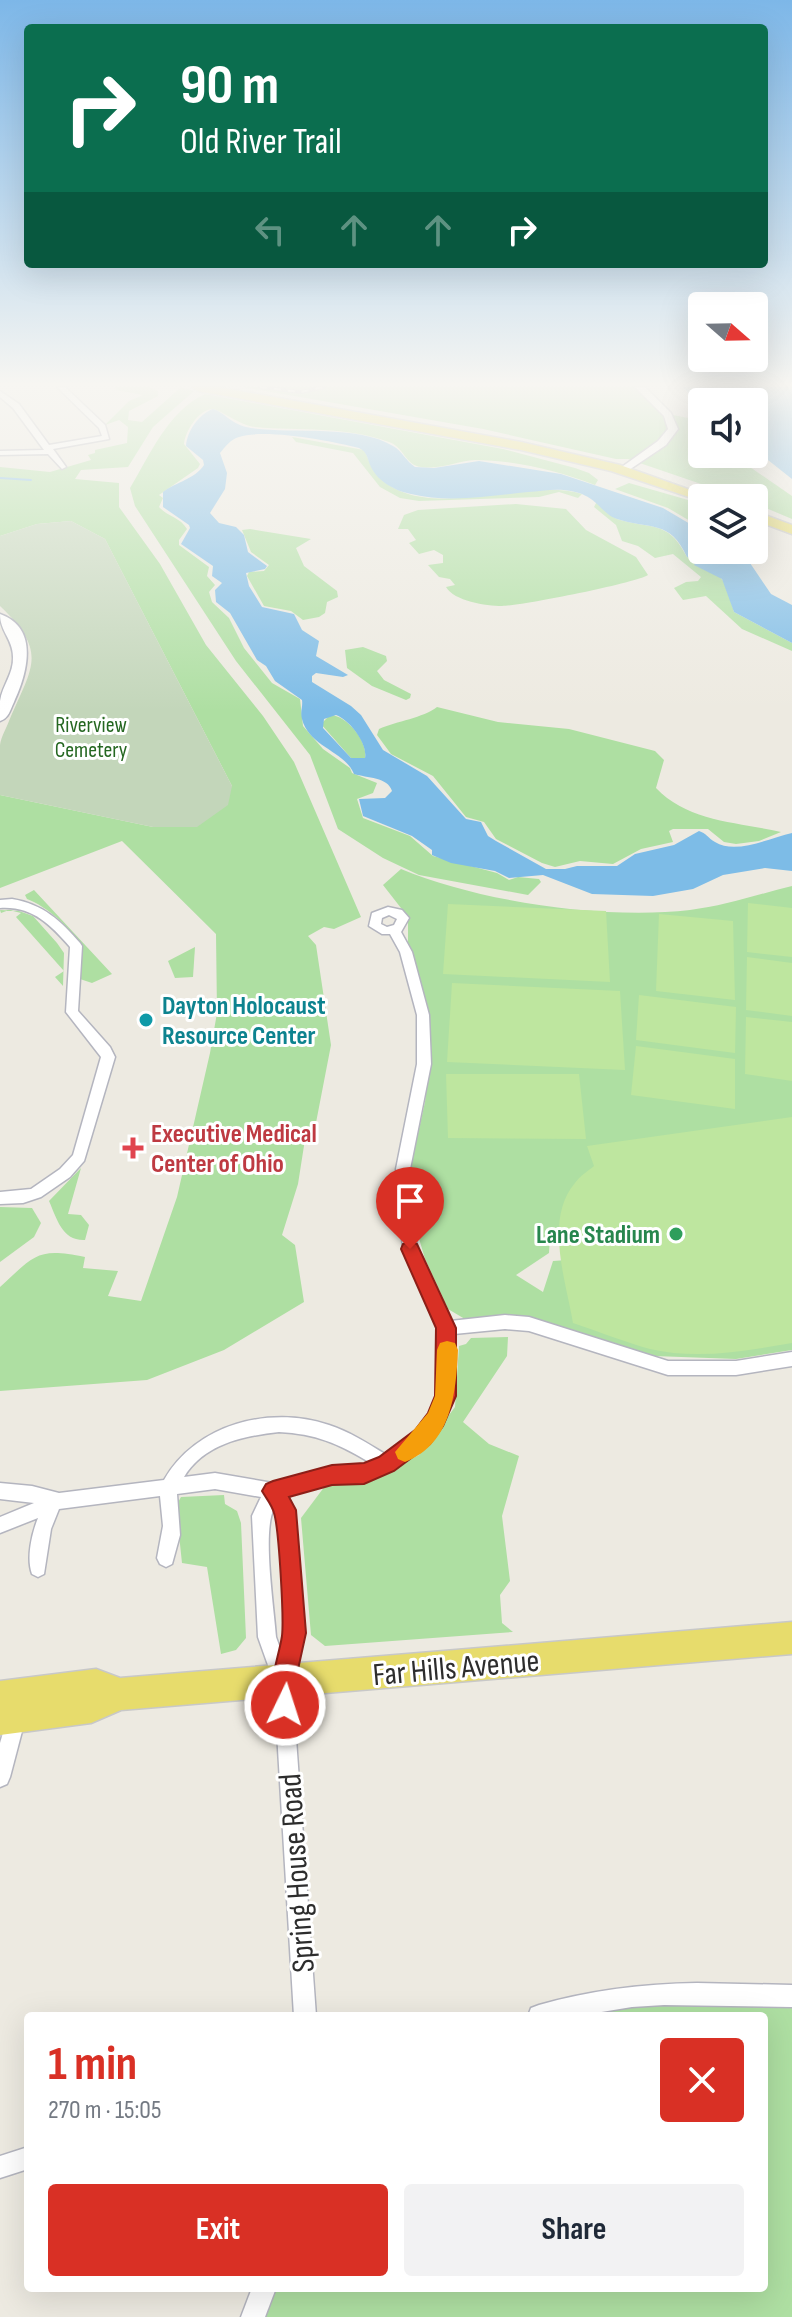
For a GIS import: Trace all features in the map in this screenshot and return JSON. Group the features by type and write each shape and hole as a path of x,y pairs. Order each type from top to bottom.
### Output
{"main road":[{"path":"768,512 792,521"},
{"path":"768,521 792,530"},
{"path":"0,618 16,635 22,660 0,716"},
{"name":"Far Hills Avenue","path":"6,1710 91,1707 120,1694 283,1683 792,1638"}],"street":[{"path":"0,904 24,903 41,910 76,946 72,1012 108,1057 79,1157 65,1173 36,1193 0,1198"},
{"path":"0,1525 55,1504 215,1481 273,1491 332,1475 364,1473 387,1464 423,1437 436,1420 446,1396 446,1328 410,1249 404,1207 403,1169 424,1064 423,1015 406,952 394,930"},
{"path":"446,1328 505,1322 529,1324 668,1368 736,1368 792,1359"},
{"path":"166,1558 171,1542 167,1489 175,1473 190,1456 216,1439 247,1430 283,1425 320,1429 387,1464"},
{"path":"0,1491 32,1494 55,1504"},
{"path":"273,1491 261,1516 261,1541 267,1637 283,1683"},
{"path":"273,1491 285,1510 293,1603 294,1633 283,1683"},
{"path":"38,1568 42,1529 55,1504"},
{"name":"Spring House Road","path":"283,1683 305,2012"},
{"path":"0,1777 6,1710"},
{"path":"553,2012 577,2005 641,1996 732,1993 792,1996"},
{"path":"0,2167 24,2159"},
{"path":"253,2317 262,2292"}],"green space":[{"path":"0,495 119,495 119,507 160,564 206,645 263,716 294,762 361,917 334,929 324,927 308,936 316,945 331,1045 314,1133 306,1133 298,1184 282,1235 295,1245 304,1302 224,1350 147,1380 0,1391 0,1287 38,1256 69,1254 85,1257 83,1268 118,1271 108,1296 141,1301 177,1197 210,1053 217,1013 216,934 122,841 0,888 0,795 153,827 232,786 105,539 71,521 37,524 0,536"},
{"path":"132,495 159,495 163,498 159,507 187,529 179,545 209,567 207,576 215,585 209,592 212,602 229,618 244,648 272,683 300,699 303,726 323,749 350,768 352,773 377,783 373,793 357,799 363,818 410,836 433,856 497,873 509,880 518,877 539,879 541,882 528,895 419,875 383,858 338,829 310,755 236,661 135,506"},
{"path":"395,495 445,499 546,495 419,501"},
{"path":"632,495 671,495 688,500 688,520 668,508"},
{"path":"768,495 792,496 792,519 768,509"},
{"path":"597,501 617,519 665,531 680,545 688,557 688,564 696,564 718,575 726,584 734,612 792,643 792,651 742,629 706,596 683,600 674,588 698,581 701,577 673,554 655,558 638,546 622,541 616,525 594,507"},
{"path":"516,504 566,509 586,530 636,557 648,575 531,602 502,606 479,604 450,592 446,587 455,585 450,579 439,577 428,565 443,563 443,555 434,550 419,554 409,543 416,540 408,529 398,529 404,515 418,510"},
{"name":"Riverview Cemetery","path":"71,521 105,539 232,786 228,805 197,827 153,827 0,795 1,742 32,660 25,636 0,606 0,536 37,524"},
{"path":"242,530 311,539 296,548 304,566 337,591 338,597 327,602 325,613 303,620 291,611 264,606 247,576 249,572 264,571 269,565 251,552"},
{"path":"363,647 386,656 387,661 377,671 384,680 411,694 410,698 406,700 372,686 347,668 345,650"},
{"path":"437,707 498,722 569,729 655,751 664,760 656,788 683,808 714,819 781,832 759,841 736,844 724,842 708,829 673,829 669,831 673,842 641,849 613,864 580,861 555,867 542,863 496,839 484,822 466,817 433,776 391,754 377,735 379,729"},
{"path":"330,715 343,719 355,730 363,745 365,758 351,758 321,724"},
{"path":"401,869 433,881 505,899 543,906 620,912 690,910 792,886 792,1119 601,1172 563,1240 550,1236 549,1253 516,1275 543,1292 553,1261 567,1260 792,1314 792,1350 736,1359 654,1356 557,1332 475,1325 448,1309 425,1259 409,1204 410,1169 425,1102 429,1063 427,1014 408,944 408,917 383,885"},
{"path":"34,890 112,974 92,983 80,979 80,946 57,918 27,899 25,895"},
{"path":"748,903 792,908 792,957 747,952"},
{"path":"448,904 606,911 610,982 443,974"},
{"path":"11,911 19,911 33,916 57,943 64,953 63,970 16,917 21,913"},
{"path":"659,914 733,921 735,1000 656,991"},
{"path":"195,947 193,977 175,978 168,961"},
{"path":"747,957 792,963 792,1016 746,1010"},
{"path":"63,971 63,986 55,977"},
{"path":"452,983 620,991 625,1070 447,1062"},
{"path":"639,995 736,1007 735,1053 636,1040"},
{"path":"746,1017 792,1022 792,1081 745,1074"},
{"path":"636,1046 735,1059 735,1109 631,1095"},
{"path":"446,1074 579,1074 586,1139 448,1138"},
{"name":"Lane Stadium","path":"792,1117 792,1343 721,1353 685,1354 650,1349 573,1323 562,1270 559,1232 566,1198 577,1180 594,1166 587,1146"},
{"path":"81,1168 68,1214 81,1215 89,1225 85,1240 66,1233 49,1201"},
{"path":"0,1207 32,1208 41,1223 34,1237 0,1262"},
{"path":"508,1337 507,1356 463,1422 489,1444 519,1456 502,1516 510,1581 500,1595 502,1623 513,1632 325,1646 311,1635 301,1518 328,1482 370,1480 419,1455 455,1407 459,1346 471,1338"},
{"path":"224,1495 225,1504 237,1511 241,1523 246,1638 236,1650 221,1654 207,1567 182,1563 176,1506 181,1497"},
{"path":"792,1996 792,2317 253,2317 262,2292 768,2292 768,2012 553,2012 577,2005"}],"water":[{"path":"163,495 221,495 210,513 219,523 236,527 244,535 248,552 267,566 246,573 249,586 262,607 294,614 302,630 319,641 316,656 348,675 316,673 312,676 312,682 351,706 361,715 383,750 427,776 466,819 481,822 488,836 496,841 546,869 565,869 617,866 635,854 674,845 699,831 723,846 733,847 792,833 792,871 765,868 723,875 693,889 653,896 592,894 543,875 509,878 495,871 451,863 432,855 432,850 412,836 363,816 359,799 385,798 392,791 390,786 354,774 343,760 312,736 302,719 302,700 275,681 266,666 257,660 230,613 216,602 215,590 222,583 212,576 213,566 181,544 189,525 163,507","holes":["336,715 352,727 361,740 365,758 351,758 323,728 324,719"]},
{"path":"416,495 498,495 469,498"},
{"path":"584,495 624,495 663,508 688,523 688,557 666,531 617,519"},
{"path":"751,564 771,594 792,605 792,643 734,612 722,579 694,565"}],"slow traffic":[{"path":"405,1452 423,1437 436,1420 446,1396 447,1350"}],"place":[{"name":"Dayton Holocaust Resource Center","path":"146,1020"},
{"name":"Executive Medical Center of Ohio","path":"133,1148"},
{"name":"Lane Stadium","path":"676,1234"}],"route":[{"path":"285,1705 283,1683 294,1633 292,1583 285,1510 273,1491 332,1475 364,1473 387,1464 423,1437 436,1420 446,1396 446,1328 410,1249"}]}
